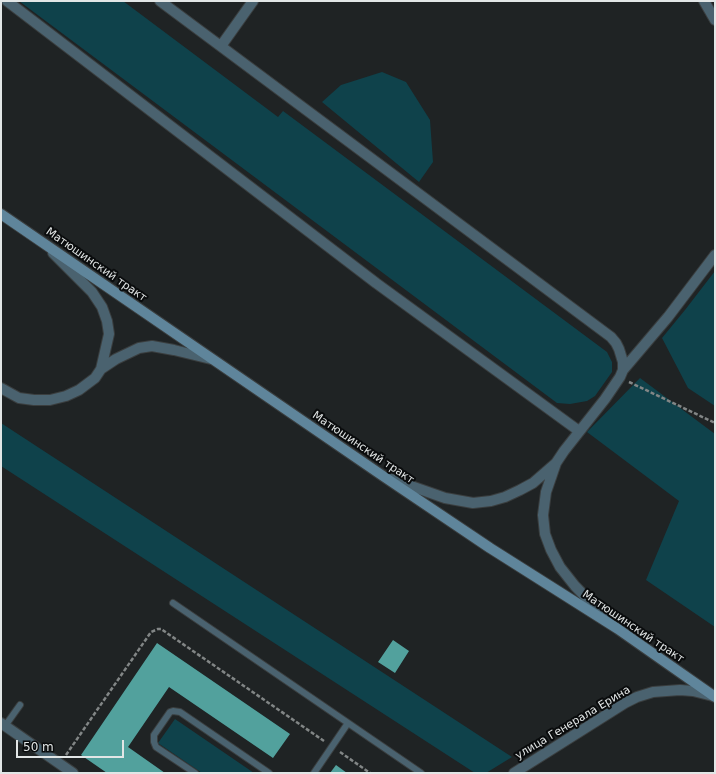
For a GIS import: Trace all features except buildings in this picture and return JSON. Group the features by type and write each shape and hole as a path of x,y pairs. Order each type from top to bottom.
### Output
{"main road":[{"name":"Матюшинский тракт","path":"1,214 383,476 490,548 618,629 715,697"}],"street":[{"path":"7,1 393,296 579,431"},
{"path":"160,1 611,337 619,348 623,362 621,373"},
{"path":"221,46 252,1"},
{"path":"704,1 715,20"},
{"path":"45,244 92,292 102,307 107,321 109,334 101,370"},
{"path":"618,629 574,586 560,567 551,550 545,534 543,515 546,492 556,463 564,451 605,398 621,373 668,317 715,254"},
{"path":"1,388 19,398 34,400 50,400 66,396 80,390 95,378 101,370 126,353 139,348 152,346 211,359"},
{"path":"383,476 445,498 473,503 491,501 505,497 520,490 533,483 556,463"},
{"name":"улица Генерала Ерина","path":"514,773 637,698 653,692 680,690 693,691 715,697"},
{"path":"3,724 73,773"}],"lane":[{"path":"173,603 421,773"},
{"path":"3,724 20,705"},
{"path":"195,773 156,747 154,742 154,736 172,711 180,712 269,773"},
{"path":"314,773 348,723"}],"path":[{"path":"621,373 715,423"},
{"path":"60,764 151,632 161,629 370,773"}],"shaded area":[{"path":"19,1 123,1 278,117 283,111 607,352 612,362 612,372 595,396 587,401 570,404 557,403"},
{"path":"382,72 406,82 430,120 433,162 419,182 322,102 341,85"},
{"path":"715,271 715,406 688,388 662,338"},
{"path":"640,378 715,434 715,627 646,580 679,501 587,432"},
{"path":"1,423 512,757 486,773 475,773 1,466"},
{"path":"175,719 254,773 202,773 158,743"}]}
